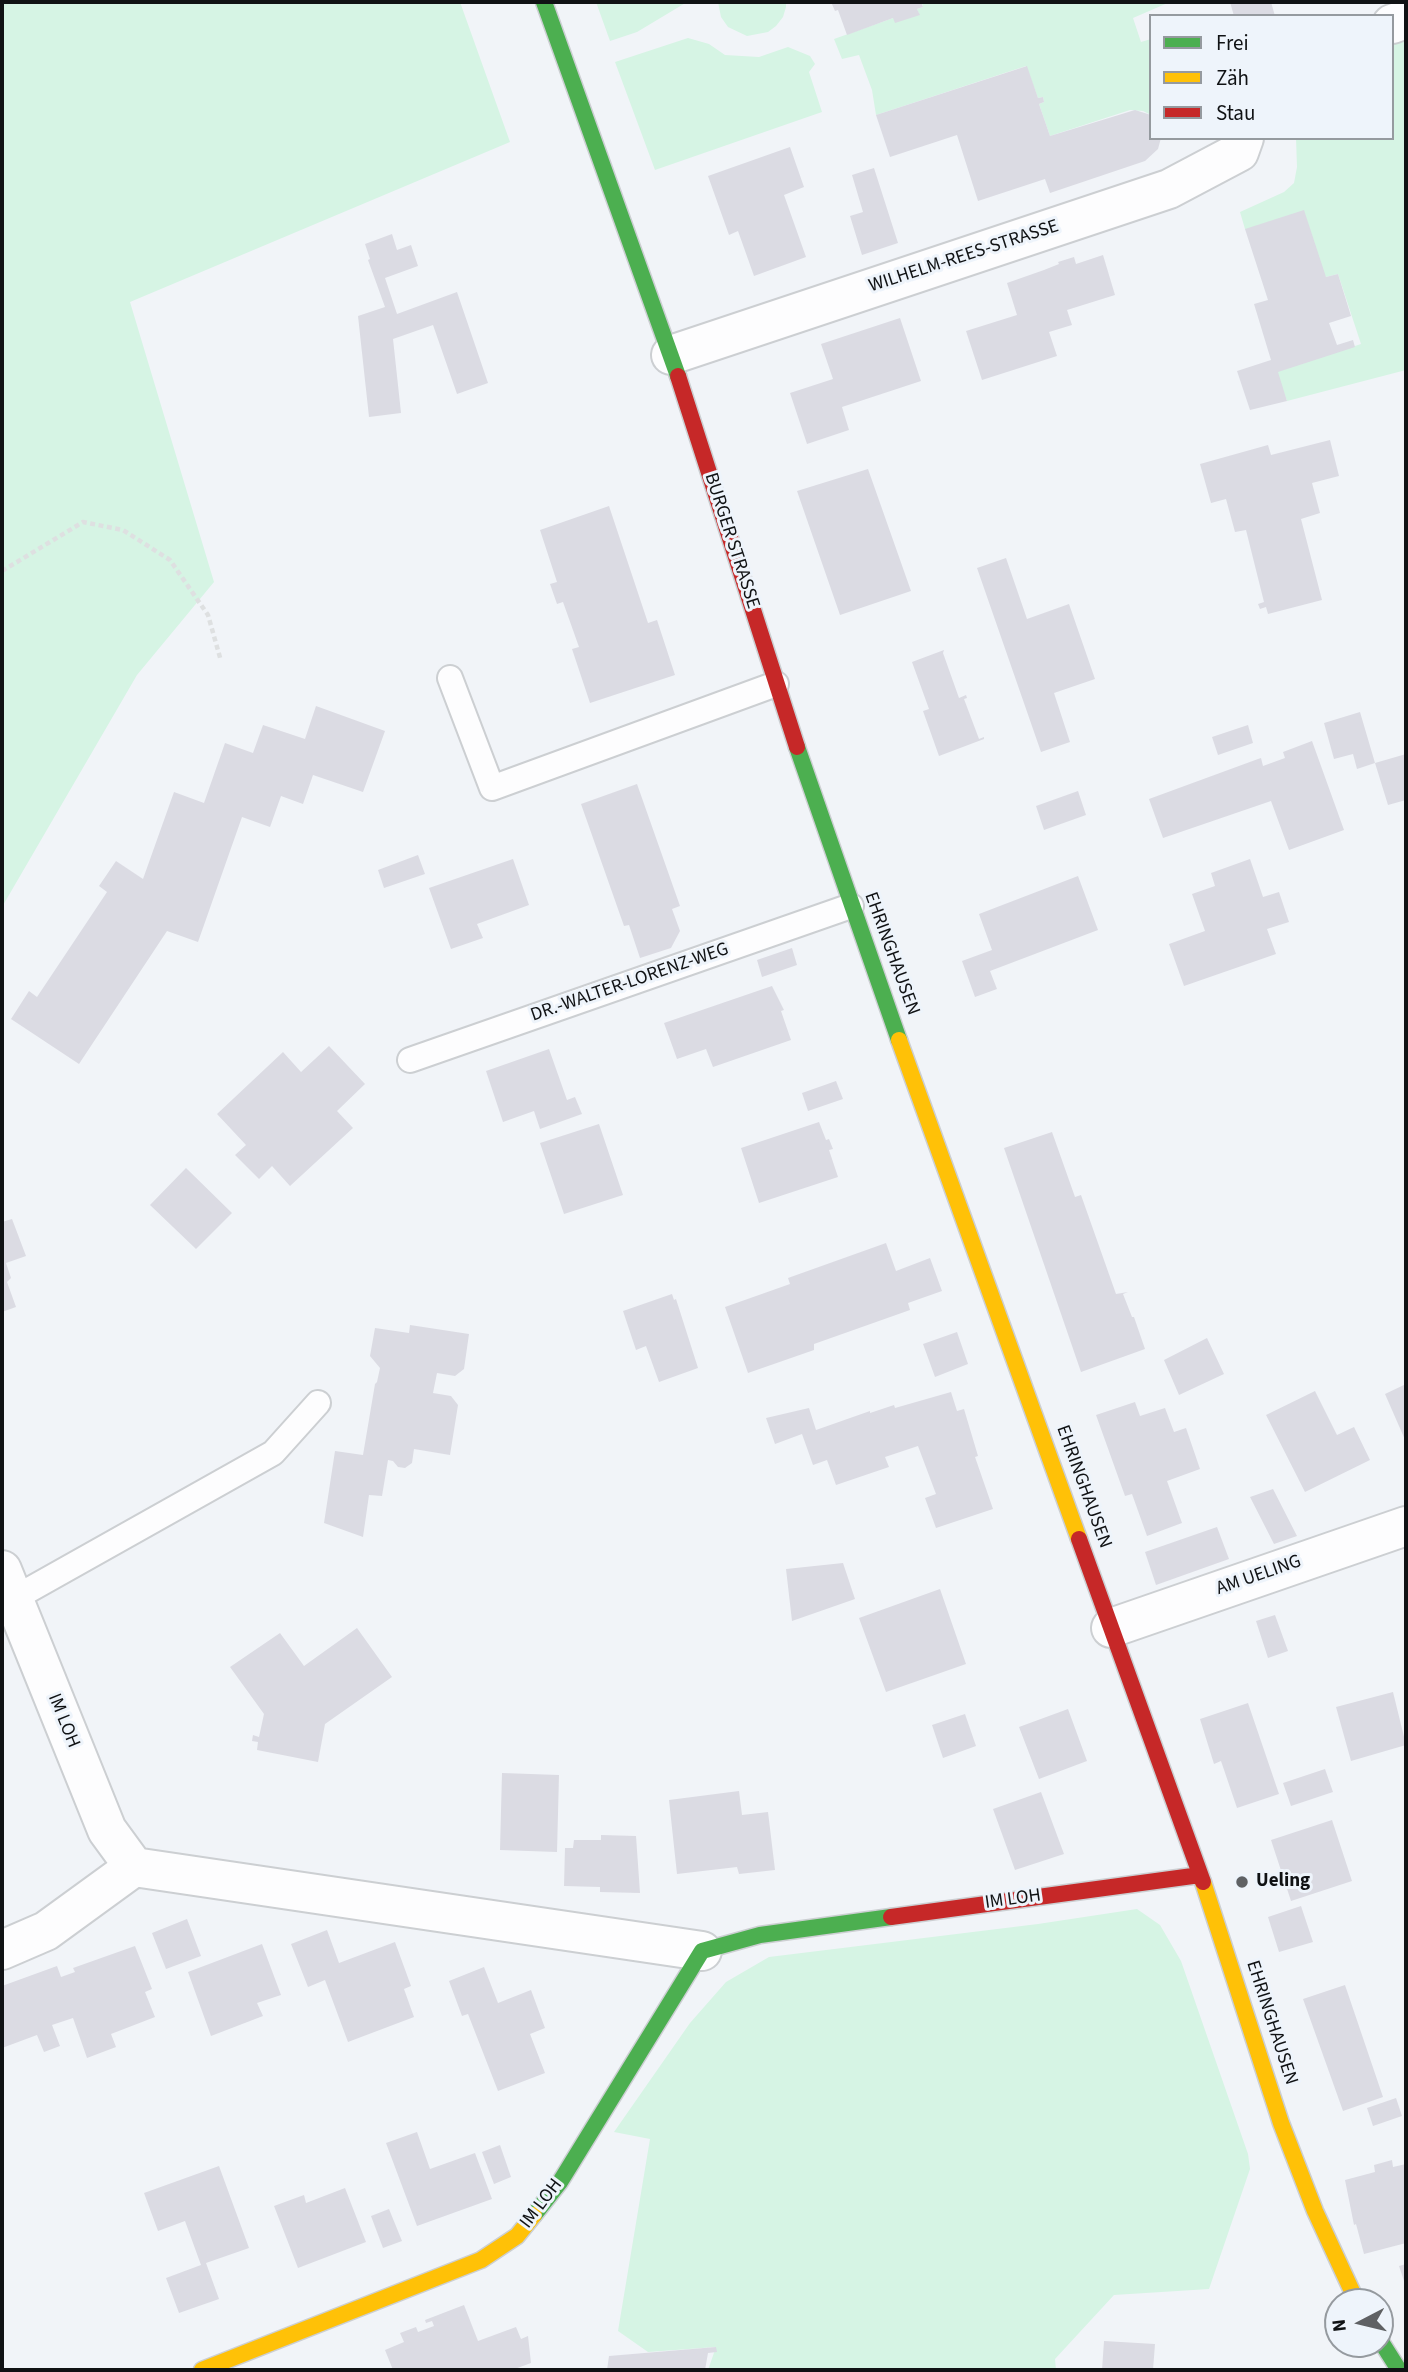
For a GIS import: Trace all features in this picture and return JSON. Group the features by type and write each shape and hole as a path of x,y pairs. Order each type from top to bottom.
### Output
{"main road":[{"name":"BURGER STRASSE","path":"544,2 671,355 776,684"},
{"name":"EHRINGHAUSEN","path":"776,684 851,906 1200,1875 1281,2123 1315,2211 1350,2288"},
{"name":"IM LOH","path":"202,2370 481,2260 517,2236 560,2182 702,1951 760,1935 1200,1875"}],"street":[{"name":"WILHELM-REES-STRASSE","path":"671,355 1168,189 1239,152 1243,140"},
{"name":"AM UELING","path":"1111,1628 1406,1526"},
{"name":"IM LOH","path":"8,1584 107,1830 134,1867 702,1951"},
{"path":"2,1950 46,1931 134,1867"}],"lane":[{"path":"450,678 492,788 776,684"},
{"name":"DR.-WALTER-LORENZ-WEG","path":"410,1060 851,906"},
{"path":"8,1584 273,1453 318,1403"}],"path":[{"path":"2,571 83,522 123,530 170,560 208,615 221,661"}],"green space":[{"path":"2,2 460,2 510,142 130,302 214,582 137,675 2,907"},
{"path":"596,2 687,2 637,32 610,41"},
{"path":"718,2 786,2 786,7 783,17 768,32 747,36 728,27 721,17"},
{"path":"1170,2 1133,18 1141,42 1149,40 1149,114 1130,110 1050,136 1039,104 1044,102 1043,97 1038,98 1026,66 876,115 872,90 859,55 842,59 834,39 893,18 919,14 917,9 923,7 922,3"},
{"path":"688,38 709,44 725,55 759,57 788,47 810,56 815,64 809,72 822,112 655,170 615,62"},
{"path":"1406,38 1406,370 1287,401 1276,372 1361,344 1338,274 1326,277 1245,229 1240,212 1284,192 1294,183 1297,167 1296,140 1394,140 1394,42"},
{"path":"1137,1909 1160,1925 1181,1961 1248,2154 1250,2169 1209,2289 1114,2295 1055,2359 1056,2370 708,2370 716,2347 648,2352 618,2331 650,2139 614,2132 690,2023 726,1982 769,1957"}],"building":[{"path":"831,2 921,2 923,7 917,9 920,15 895,23 893,18 847,35 838,10 835,11"},
{"path":"1230,2 1271,2 1274,14 1233,14"},
{"path":"1027,66 1038,98 1043,97 1044,102 1039,104 1050,136 1135,110 1149,114 1149,140 1160,140 1158,149 1145,161 1050,193 1045,179 978,201 957,135 890,157 876,115"},
{"path":"790,147 804,187 784,195 806,257 754,276 738,231 729,235 708,176"},
{"path":"874,168 898,243 862,255 850,216 863,212 852,175"},
{"path":"1304,210 1326,277 1338,274 1351,316 1329,323 1337,345 1353,340 1355,347 1278,372 1287,401 1250,410 1237,371 1271,360 1254,304 1268,300 1245,229"},
{"path":"392,234 397,250 411,245 418,266 385,278 397,314 457,292 488,383 457,394 433,325 393,339 401,413 369,417 358,316 385,307 365,244"},
{"path":"1103,255 1115,295 1067,310 1072,325 1049,332 1057,356 982,380 966,331 1017,315 1007,283 1074,257 1076,264"},
{"path":"900,318 921,381 842,407 849,430 807,444 790,393 833,379 821,344"},
{"path":"1330,440 1339,476 1312,483 1320,513 1301,519 1322,600 1268,614 1266,607 1260,609 1258,604 1264,602 1246,530 1235,532 1226,499 1211,503 1200,464 1268,445 1271,455"},
{"path":"868,469 911,591 840,615 797,491"},
{"path":"609,506 648,623 657,620 675,675 590,703 572,649 579,647 563,602 557,604 550,584 557,582 540,530"},
{"path":"1006,558 1027,619 1069,604 1095,679 1054,693 1070,742 1041,752 977,568"},
{"path":"944,650 959,698 966,695 967,698 964,699 979,739 984,739 939,756 923,711 929,709 912,662"},
{"path":"316,706 385,731 363,792 313,775 303,804 281,796 270,827 242,817 198,942 167,931 79,1064 11,1019 29,991 37,997 107,892 99,886 116,861 143,879 174,792 204,803 225,743 253,753 263,725 305,739"},
{"path":"1360,712 1375,763 1357,769 1353,754 1334,759 1324,723"},
{"path":"1248,725 1253,743 1218,755 1212,737"},
{"path":"1312,741 1344,830 1289,850 1271,801 1163,838 1149,799 1261,758 1263,766 1285,758 1283,752"},
{"path":"1406,754 1406,800 1388,805 1375,763"},
{"path":"637,784 680,906 672,909 680,931 671,948 640,958 629,925 624,926 581,804"},
{"path":"1078,791 1086,815 1044,830 1036,806"},
{"path":"418,855 425,874 384,888 378,870"},
{"path":"513,859 529,905 477,924 483,938 451,949 429,888"},
{"path":"1250,859 1263,897 1279,892 1289,922 1267,929 1276,954 1184,986 1169,944 1205,931 1192,894 1215,886 1211,873"},
{"path":"1078,876 1098,930 990,971 997,989 975,997 962,961 992,950 979,914"},
{"path":"792,948 797,965 762,977 757,960"},
{"path":"772,986 784,1010 781,1011 791,1040 713,1067 706,1049 677,1059 664,1023"},
{"path":"329,1046 365,1084 337,1111 353,1128 290,1186 272,1166 259,1179 235,1155 246,1145 217,1114 283,1052 301,1072"},
{"path":"549,1049 567,1100 575,1097 582,1114 540,1129 534,1111 503,1122 486,1071"},
{"path":"836,1081 843,1099 808,1111 802,1093"},
{"path":"819,1122 833,1149 829,1150 838,1177 759,1203 741,1148"},
{"path":"599,1124 623,1195 564,1214 540,1143"},
{"path":"1052,1132 1075,1197 1081,1195 1116,1294 1128,1292 1123,1294 1145,1349 1081,1372 1004,1148"},
{"path":"186,1168 232,1213 196,1249 150,1205"},
{"path":"12,1219 26,1256 6,1263 11,1278 7,1282 16,1307 2,1312 2,1222"},
{"path":"886,1243 896,1271 930,1258 942,1291 908,1303 910,1310 814,1344 814,1350 748,1373 725,1307 790,1284 788,1278"},
{"path":"672,1294 674,1300 676,1299 698,1368 659,1382 646,1346 636,1350 623,1311"},
{"path":"410,1325 469,1334 464,1369 455,1376 437,1373 433,1393 451,1396 458,1405 450,1455 414,1449 412,1463 405,1468 388,1460 382,1496 369,1495 363,1537 324,1523 335,1451 363,1455 380,1368 370,1356 375,1328 409,1333"},
{"path":"957,1332 968,1364 935,1377 923,1344"},
{"path":"1207,1338 1224,1374 1179,1395 1164,1360"},
{"path":"1406,1384 1406,1442 1385,1394"},
{"path":"1315,1391 1337,1435 1354,1427 1370,1460 1305,1492 1266,1415"},
{"path":"951,1392 957,1411 964,1409 978,1456 975,1457 993,1509 936,1528 925,1498 936,1494 918,1446 885,1457 889,1467 836,1485 827,1460 813,1465 802,1434 775,1444 766,1418 809,1408 816,1430 870,1411 894,1405 895,1408"},
{"path":"1135,1402 1140,1416 1165,1408 1174,1432 1186,1428 1200,1469 1167,1481 1182,1523 1147,1536 1132,1494 1125,1496 1096,1415"},
{"path":"1273,1489 1297,1536 1274,1544 1250,1497"},
{"path":"1217,1527 1229,1559 1156,1585 1145,1552"},
{"path":"843,1563 855,1599 792,1621 786,1569"},
{"path":"940,1589 966,1664 886,1692 859,1618"},
{"path":"1275,1615 1288,1651 1268,1658 1256,1621"},
{"path":"357,1628 392,1677 325,1724 318,1762 257,1750 258,1742 252,1741 253,1735 259,1737 264,1714 230,1667 280,1633 304,1666"},
{"path":"1393,1692 1406,1745 1351,1761 1336,1707"},
{"path":"1248,1703 1279,1794 1237,1808 1221,1761 1214,1764 1200,1719"},
{"path":"1068,1709 1087,1761 1039,1779 1019,1727"},
{"path":"965,1714 976,1746 943,1758 932,1725"},
{"path":"1325,1769 1333,1792 1291,1806 1283,1783"},
{"path":"502,1773 559,1775 557,1852 500,1850"},
{"path":"739,1791 742,1815 768,1812 775,1870 739,1874 737,1867 677,1874 669,1800"},
{"path":"1041,1792 1064,1854 1015,1870 993,1809"},
{"path":"1332,1820 1352,1881 1291,1901 1271,1840"},
{"path":"601,1835 636,1836 640,1893 600,1892 600,1887 564,1886 565,1848 573,1848 574,1840 601,1840"},
{"path":"1301,1906 1313,1942 1279,1952 1268,1917"},
{"path":"187,1919 201,1956 166,1969 152,1933"},
{"path":"327,1930 339,1963 395,1942 411,1986 404,1989 414,2017 348,2042 325,1980 308,1987 291,1944"},
{"path":"262,1944 281,1995 257,2003 263,2016 211,2036 188,1972"},
{"path":"135,1946 152,1989 145,1992 155,2017 111,2034 116,2047 87,2058 73,2018 52,2025 60,2046 44,2052 37,2035 2,2048 2,1986 57,1966 61,1977 75,1972 73,1968"},
{"path":"484,1967 498,2003 531,1990 545,2028 530,2034 545,2073 498,2091 468,2014 462,2016 449,1981"},
{"path":"1345,1985 1383,2097 1343,2111 1303,1999"},
{"path":"1396,2098 1402,2116 1373,2126 1367,2108"},
{"path":"417,2132 430,2169 475,2153 492,2199 417,2226 386,2143"},
{"path":"500,2145 511,2177 494,2184 482,2152"},
{"path":"1392,2160 1393,2167 1406,2164 1406,2243 1364,2254 1356,2224 1354,2225 1345,2180 1375,2172 1374,2165"},
{"path":"219,2166 249,2248 206,2263 219,2299 179,2313 166,2278 201,2265 185,2221 158,2231 144,2193"},
{"path":"345,2188 366,2242 298,2268 274,2206 304,2195 306,2203"},
{"path":"389,2209 402,2241 383,2248 371,2216"},
{"path":"1406,2264 1406,2287 1399,2266"},
{"path":"464,2305 478,2341 516,2327 521,2339 528,2336 531,2363 512,2370 393,2370 385,2350 404,2342 400,2333 416,2327 418,2332 434,2326 432,2321 426,2323 425,2320"},
{"path":"1104,2341 1155,2344 1153,2370 1102,2370"},
{"path":"716,2347 717,2352 708,2353 705,2370 607,2370 609,2356"}],"traffic: fast":[{"path":"544,2 678,376"},
{"path":"797,747 899,1040"},
{"path":"534,2215 560,2182 702,1951 760,1935 891,1917"},
{"path":"1391,2358 1399,2370"}],"traffic: slow":[{"path":"899,1040 1079,1539"},
{"path":"1203,1882 1281,2123 1315,2211 1351,2288"},
{"path":"202,2370 481,2260 517,2236 534,2215"}],"traffic: jam":[{"path":"678,376 797,747"},
{"path":"1079,1539 1203,1882"},
{"path":"891,1917 1200,1875"}],"place":[{"name":"Ueling","path":"1242,1882"}]}
